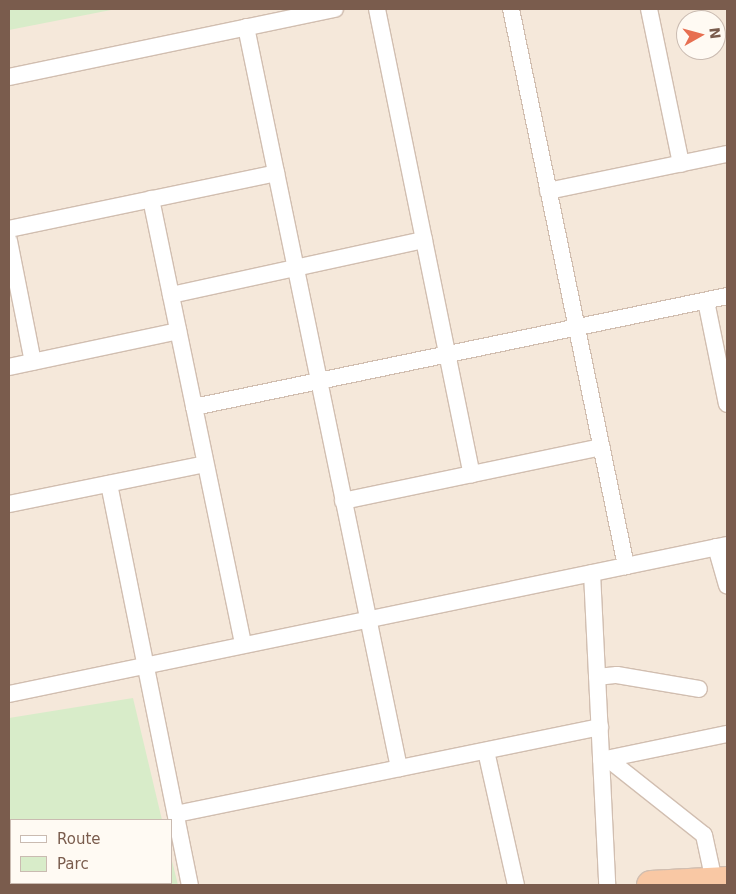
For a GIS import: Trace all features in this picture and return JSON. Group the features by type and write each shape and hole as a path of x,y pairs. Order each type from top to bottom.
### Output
{"highway":[{"path":"651,885 721,881"}],"street":[{"path":"9,77 246,27 272,15 334,9"},
{"path":"377,9 472,474"},
{"path":"511,9 626,566"},
{"path":"649,9 681,164"},
{"path":"246,27 399,768"},
{"path":"548,191 727,154"},
{"path":"9,229 276,173"},
{"path":"151,199 243,645"},
{"path":"170,295 424,240"},
{"path":"9,241 33,362"},
{"path":"194,407 727,296"},
{"path":"706,301 727,404"},
{"path":"9,367 178,332"},
{"path":"343,500 601,447"},
{"path":"9,504 206,464"},
{"path":"109,484 190,885"},
{"path":"9,690 147,665 722,546 727,586"},
{"path":"592,573 600,727 604,759 607,885"},
{"path":"597,677 617,675 699,689"},
{"path":"176,814 600,727"},
{"path":"604,759 727,734"},
{"path":"486,750 516,885"},
{"path":"604,759 704,835 721,881"}],"shaded area":[{"path":"9,9 727,9 727,885 9,885"}],"green space":[{"path":"9,9 116,9 9,30"},
{"path":"133,698 162,819 10,819 10,884 172,884 172,861 178,885 9,885 9,718"}]}
